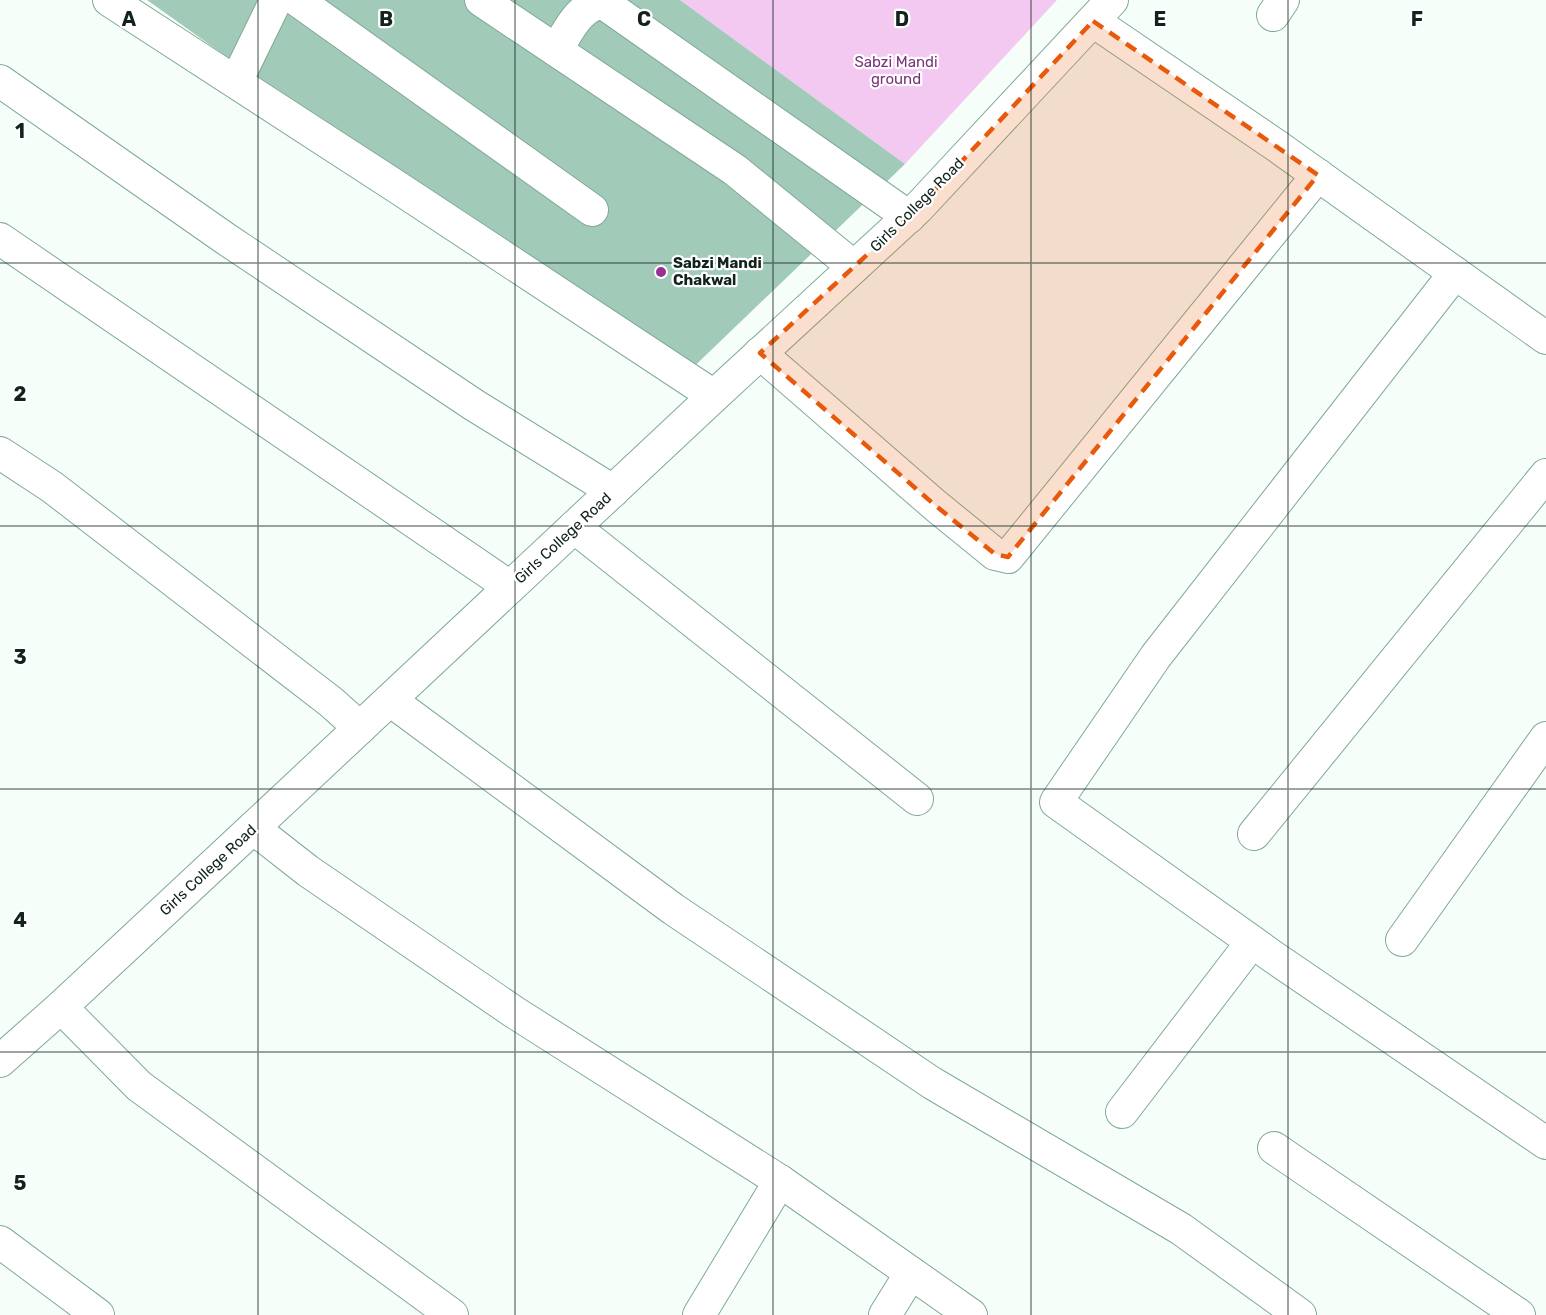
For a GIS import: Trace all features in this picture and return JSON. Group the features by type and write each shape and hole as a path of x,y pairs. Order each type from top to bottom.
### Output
{"street":[{"path":"110,0 714,396"},
{"path":"236,82 276,0"},
{"path":"297,0 592,210"},
{"path":"481,0 735,170 854,267"},
{"path":"556,50 581,12 591,4 602,2 909,217"},
{"path":"1102,10 1318,175 1546,338"},
{"name":"Girls College Road","path":"0,1061 61,1007 760,353 909,217 1102,10"},
{"path":"0,81 236,246 474,405 613,491"},
{"path":"760,353 944,513 995,554 1008,557 1318,175"},
{"path":"0,239 510,587"},
{"path":"1455,273 1156,656 1056,802 1252,942 1546,1143"},
{"path":"0,453 52,486 331,702 360,728"},
{"path":"1254,834 1546,476"},
{"path":"574,527 917,799"},
{"path":"390,700 673,909 932,1083 1181,1229 1300,1315"},
{"path":"1402,940 1546,738"},
{"path":"253,828 308,871 514,1012 780,1181 971,1315"},
{"path":"1122,1112 1252,942"},
{"path":"61,1007 139,1086 452,1315"},
{"path":"1274,1148 1519,1315"},
{"path":"699,1315 780,1181"},
{"path":"0,1242 98,1315"},
{"path":"885,1315 911,1273"}],"highlighted area":[{"path":"1093,21 1318,175 1008,557 995,554 936,506 760,353 918,208"}],"green space":[{"name":"Sabzi Mandi ground","path":"680,0 1057,0 905,164"}],"building":[{"name":"Sabzi Mandi Chakwal","path":"147,0 680,0 905,164 680,380"}],"place":[{"name":"Sabzi Mandi Chakwal","path":"661,272"}]}
